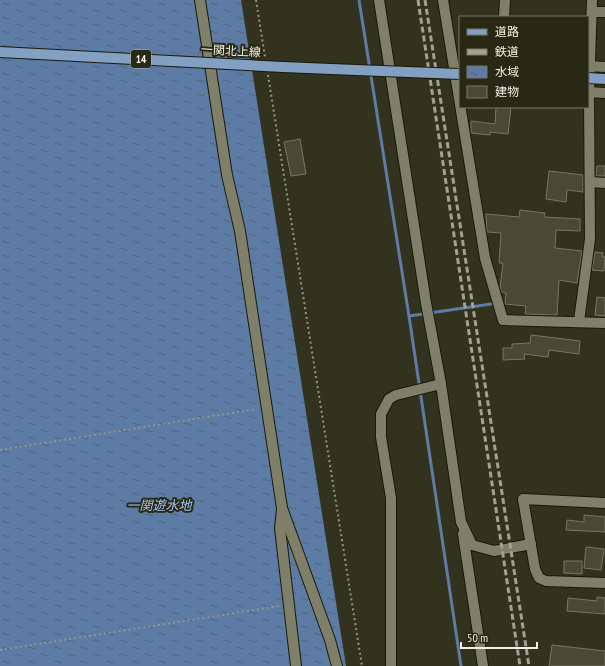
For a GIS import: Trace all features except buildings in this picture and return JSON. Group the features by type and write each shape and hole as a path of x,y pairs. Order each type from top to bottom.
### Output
{"main road":[{"name":"一関北上線","path":"0,52 283,67 459,74"},
{"path":"589,78 605,79"}],"street":[{"path":"200,0 227,174 240,231 282,508 330,640 337,666"},
{"path":"379,0 426,302 442,384 461,522 484,666"},
{"path":"443,0 456,61 458,87"},
{"path":"504,16 505,0"},
{"path":"592,0 589,66 605,67"},
{"path":"592,12 605,12"},
{"path":"589,92 605,93"},
{"path":"461,108 485,258 503,320 579,321 605,323"},
{"path":"579,321 590,239 588,108"},
{"path":"590,182 605,183"},
{"path":"391,666 391,498 381,437 381,414 389,399 396,395 442,384"},
{"path":"605,503 523,499 535,569 539,578 546,581 605,583"},
{"path":"282,508 280,528 296,666"},
{"path":"461,522 472,545 481,549 494,551 531,544"}],"path":[{"path":"278,137 362,666"},
{"path":"0,450 266,408"},
{"path":"0,650 288,605"}],"water":[{"name":"一関遊水地","path":"0,0 241,0 346,666 0,666"}],"waterway":[{"path":"359,0 409,316 461,666"},
{"path":"409,316 491,304"}],"railway":[{"path":"418,0 520,666"},
{"path":"425,0 529,666"}]}
